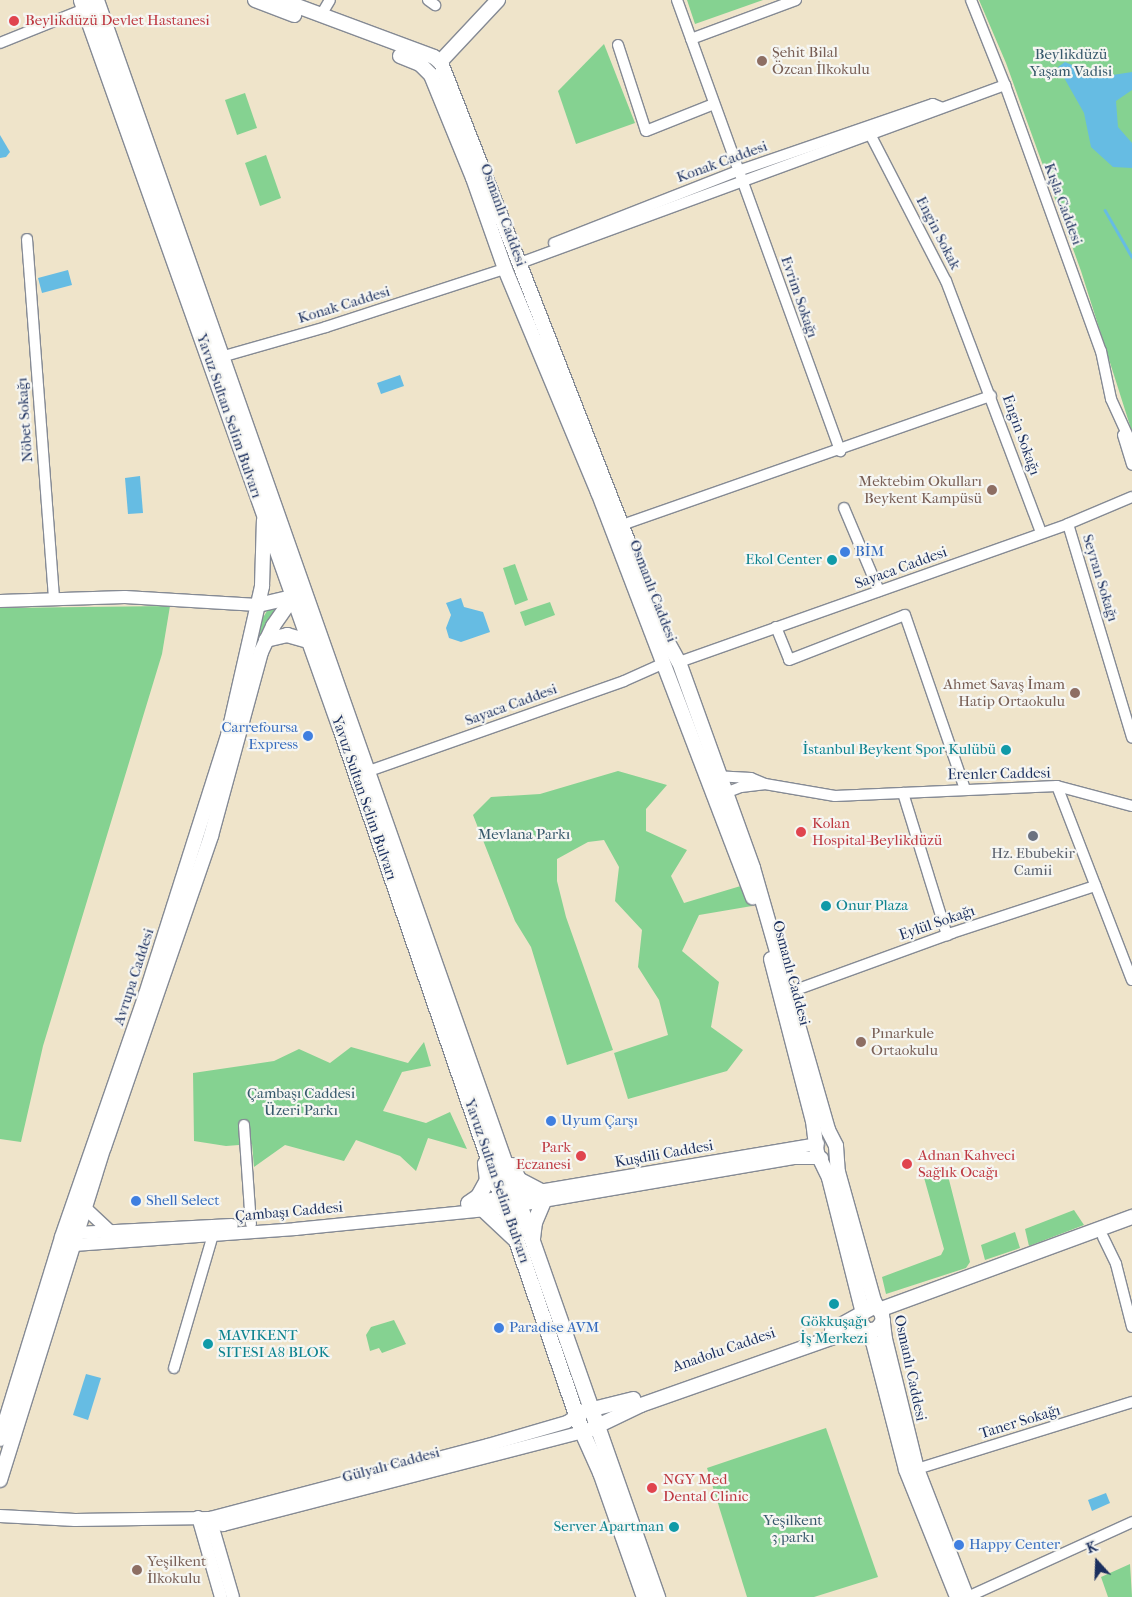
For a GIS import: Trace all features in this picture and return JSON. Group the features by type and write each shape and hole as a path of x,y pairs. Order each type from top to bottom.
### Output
{"main road":[{"path":"255,0 433,65"},
{"path":"281,0 433,65"},
{"path":"433,65 498,0"},
{"name":"Yavuz Sultan Selim Bulvarı","path":"92,4 221,356 298,596 364,779 510,1201 599,1426 657,1597"},
{"name":"Yavuz Sultan Selim Bulvarı","path":"92,4 264,516 298,596 308,641 364,779"},
{"name":"Osmanlı Caddesi","path":"433,65 519,260 622,525 678,661 755,902 818,1144"},
{"name":"Osmanlı Caddesi","path":"433,65 505,269 598,492 663,665 714,776"},
{"path":"505,269 517,273 519,260"},
{"name":"Avrupa Caddesi","path":"0,1480 71,1238 212,790 242,683 264,566 264,516"},
{"path":"258,605 298,596"},
{"name":"Avrupa Caddesi","path":"0,1439 71,1238 85,1208 211,836 266,640 298,596"},
{"path":"266,640 287,635 308,641"},
{"path":"663,665 669,654 678,661"},
{"name":"Osmanlı Caddesi","path":"721,795 754,868 790,992 830,1151 863,1314 862,1321 867,1329 906,1470 965,1596"},
{"path":"818,1144 826,1139 830,1151"},
{"path":"468,1203 478,1196 487,1180 492,1148 506,1155 518,1179 543,1197 525,1242 484,1210"},
{"name":"Osmanlı Caddesi","path":"830,1151 881,1314 917,1469 965,1596"},
{"path":"1102,1234 1132,1217"},
{"path":"881,1314 1132,1224"},
{"name":"Yavuz Sultan Selim Bulvarı","path":"525,1242 576,1416 600,1472 644,1597"},
{"name":"Anadolu Caddesi","path":"576,1416 844,1326 863,1314 881,1314 877,1329 867,1329 819,1342 622,1412 599,1426 582,1432"}],"street":[{"path":"321,15 330,0"},
{"name":"Evrim Sokağı","path":"677,0 840,451"},
{"path":"691,39 796,0"},
{"name":"Kışla Caddesi","path":"971,0 1005,85 1101,350 1111,399 1120,419"},
{"path":"0,43 92,4"},
{"path":"618,45 646,131 714,104"},
{"name":"Konak Caddesi","path":"519,260 936,113 940,107 1005,85"},
{"name":"Konak Caddesi","path":"519,260 738,171 933,104 940,107"},
{"name":"Engin Sokak","path":"871,136 946,281 972,347"},
{"name":"Nöbet Sokağı","path":"28,239 54,599"},
{"name":"Konak Caddesi","path":"221,356 326,327 505,269"},
{"name":"Engin Sokağı","path":"972,347 1041,533"},
{"path":"840,451 991,396"},
{"path":"1120,419 1132,445"},
{"path":"1120,419 1132,465"},
{"name":"Osmanlı Caddesi","path":"622,525 840,451"},
{"name":"Sayaca Caddesi","path":"678,661 1068,524 1132,497"},
{"path":"844,508 879,591"},
{"name":"Seyran Sokağı","path":"1068,524 1131,728 1132,738"},
{"path":"0,601 125,597 258,605"},
{"path":"776,627 789,660 905,615 965,789"},
{"name":"Sayaca Caddesi","path":"364,779 663,665"},
{"name":"Erenler Caddesi","path":"714,776 751,778 765,784 835,796 1057,786 1132,980"},
{"path":"721,795 765,784"},
{"path":"1057,786 1132,806"},
{"path":"903,793 946,935"},
{"name":"Eylül Sokağı","path":"790,992 946,935 1095,886"},
{"path":"244,1125 251,1224"},
{"name":"Kuşdili Caddesi","path":"510,1201 605,1186 818,1144"},
{"name":"Kuşdili Caddesi","path":"605,1186 830,1151"},
{"name":"Çambaşı Caddesi","path":"71,1238 111,1232 251,1224 468,1203 510,1201"},
{"name":"Çambaşı Caddesi","path":"71,1238 213,1235 484,1210 510,1201"},
{"path":"85,1208 111,1232"},
{"path":"1102,1234 1116,1264 1132,1327"},
{"path":"174,1368 213,1235"},
{"name":"Taner Sokağı","path":"917,1469 1132,1402"},
{"name":"Gülyalı Caddesi","path":"0,1516 75,1520 204,1517 488,1445 567,1422 576,1416"},
{"name":"Gülyalı Caddesi","path":"204,1517 223,1525 582,1432"},
{"path":"204,1517 221,1597"},
{"path":"204,1517 234,1597"},
{"path":"965,1596 1132,1522"}],"green space":[{"path":"687,0 763,0 695,24"},
{"name":"Beylikdüzü Yaşam Vadisi","path":"979,0 1132,0 1132,432 1081,271 1006,63"},
{"path":"604,44 635,123 576,144 558,91"},
{"path":"245,93 257,128 237,135 225,100"},
{"path":"266,155 281,198 260,206 245,163"},
{"path":"515,564 528,600 515,605 503,568"},
{"path":"550,602 555,615 525,626 520,612"},
{"path":"280,605 247,682 261,621 267,611"},
{"path":"170,606 162,654 43,1046 21,1142 0,1139 0,608"},
{"name":"Mevlana Parkı","path":"618,771 667,785 646,809 646,831 687,850 671,876 684,903 744,885 752,906 699,915 682,951 719,982 711,1027 743,1050 727,1071 628,1099 614,1053 668,1035 659,1000 638,967 642,930 615,901 619,867 604,840 588,842 557,859 557,881 566,917 613,1050 567,1065 531,947 515,921 473,815 491,797 540,794"},
{"name":"Çambaşı Caddesi Üzeri Parkı","path":"424,1042 431,1066 402,1072 383,1111 426,1123 450,1112 467,1149 428,1138 416,1171 400,1156 356,1140 344,1161 285,1145 254,1167 252,1144 226,1146 194,1141 193,1073 274,1061 299,1049 330,1063 351,1047 408,1063"},
{"path":"946,1168 970,1262 966,1268 886,1294 882,1277 941,1255 944,1249 923,1174"},
{"path":"1074,1210 1084,1225 1029,1246 1025,1229"},
{"path":"1015,1232 1020,1248 985,1260 981,1245"},
{"path":"394,1320 406,1344 382,1353 379,1348 370,1351 366,1335 371,1327"},
{"name":"Yeşilkent 3 parkı","path":"826,1428 878,1577 814,1597 747,1597 707,1468"},
{"path":"1130,1564 1132,1597 1108,1597 1101,1577"}],"water":[{"path":"1065,62 1100,77 1132,72 1132,90 1116,101 1118,127 1132,143 1132,168 1113,167 1091,147 1084,113 1058,67"},
{"path":"0,135 10,152 6,157 0,158"},
{"path":"68,270 72,285 42,293 38,278"},
{"path":"400,375 404,386 381,394 377,383"},
{"path":"140,476 143,513 128,514 125,478"},
{"path":"461,598 464,607 483,612 490,632 461,642 449,638 446,628 451,615 446,603"},
{"path":"86,1374 101,1378 88,1420 73,1415"},
{"path":"1106,1493 1110,1503 1092,1511 1088,1500"}],"waterway":[{"path":"1105,210 1132,257"}],"place":[{"name":"Beylikdüzü Devlet Hastanesi","path":"14,21"},
{"name":"Şehit Bilal Özcan İlkokulu","path":"762,61"},
{"name":"Mektebim Okulları Beykent Kampüsü","path":"992,490"},
{"name":"BİM","path":"845,552"},
{"name":"Ekol Center","path":"832,560"},
{"name":"Ahmet Savaş İmam Hatip Ortaokulu","path":"1075,693"},
{"name":"Carrefoursa Express","path":"308,736"},
{"name":"İstanbul Beykent Spor Kulübü","path":"1006,750"},
{"name":"Kolan Hospital-Beylikdüzü","path":"801,832"},
{"name":"Hz. Ebubekir Camii","path":"1033,836"},
{"name":"Onur Plaza","path":"826,906"},
{"name":"Pınarkule Ortaokulu","path":"861,1042"},
{"name":"Uyum Çarşı","path":"551,1121"},
{"name":"Park Eczanesi","path":"581,1156"},
{"name":"Adnan Kahveci Sağlık Ocağı","path":"907,1164"},
{"name":"Shell Select","path":"136,1201"},
{"name":"Gökkuşağı İş Merkezi","path":"834,1304"},
{"name":"Paradise AVM","path":"499,1328"},
{"name":"MAVIKENT SITESI A8 BLOK","path":"208,1344"},
{"name":"NGY Med Dental Clinic","path":"652,1488"},
{"name":"Server Apartman","path":"674,1527"},
{"name":"Happy Center","path":"959,1545"},
{"name":"Yeşilkent İlkokulu","path":"137,1570"}]}
